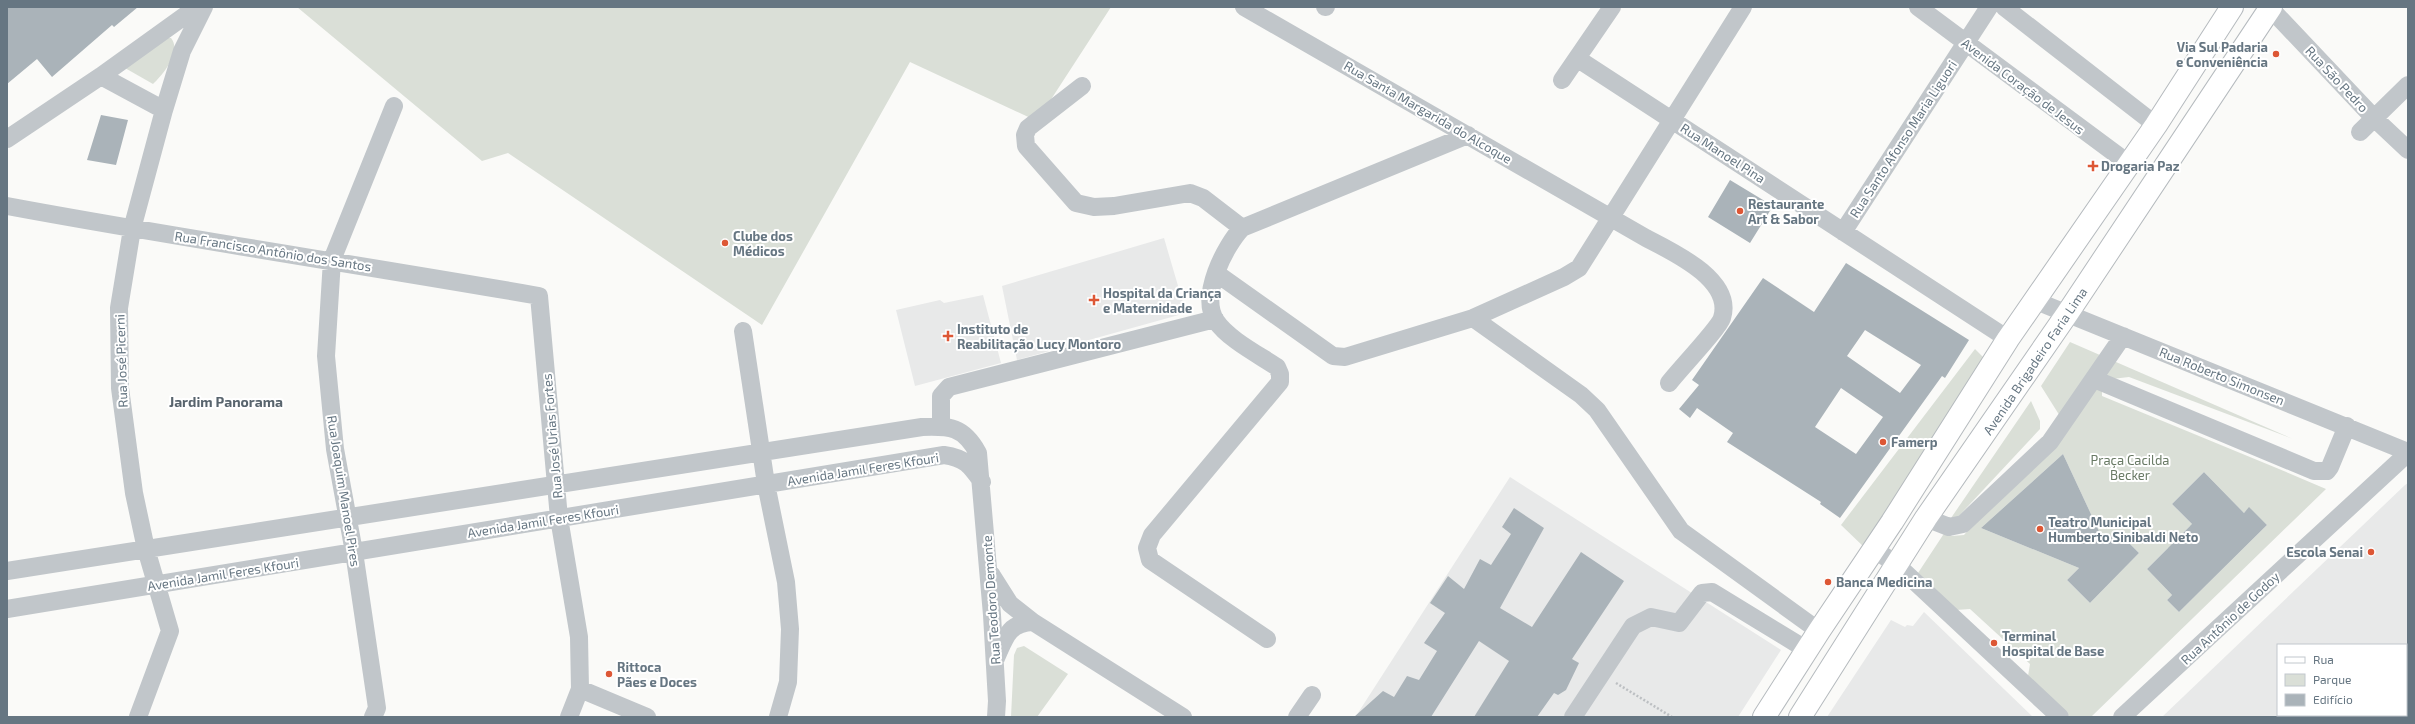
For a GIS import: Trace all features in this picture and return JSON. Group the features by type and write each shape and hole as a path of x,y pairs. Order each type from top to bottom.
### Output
{"main road":[{"path":"1764,717 1874,549 2008,339 2156,125 2232,7"},
{"name":"Avenida Brigadeiro Faria Lima","path":"1800,717 1926,518 2067,314 2270,8"}],"street":[{"path":"7,139 101,76 197,7"},
{"name":"Rua José Picerni","path":"138,717 170,630 146,549 134,493 120,388 119,308 132,229 164,110 182,51 204,7"},
{"name":"Rua Santa Margarida do Alcoque","path":"1244,7 1612,218 1682,256 1719,289 1724,303 1722,319 1669,382"},
{"path":"1562,80 1578,59 1612,7"},
{"path":"1216,273 1333,356 1345,357 1473,318 1564,277 1579,268 1612,218 1743,7"},
{"name":"Avenida Coração de Jesus","path":"1918,7 2128,164"},
{"name":"Rua Santo Afonso Maria Liguori","path":"1843,232 1989,7"},
{"path":"2004,7 2156,125"},
{"name":"Rua São Pedro","path":"2270,8 2374,118 2408,150"},
{"name":"Rua Manoel Pina","path":"1578,59 2008,339"},
{"path":"101,76 164,110"},
{"path":"2360,132 2408,85"},
{"path":"1082,86 1028,128 1025,135 1026,146 1076,203 1094,207 1114,206 1190,193 1203,198 1242,228"},
{"name":"Rua Joaquim Manoel Pires","path":"373,717 377,708 354,552 335,449 326,356 332,260 394,106"},
{"path":"1267,639 1150,560 1147,548 1152,535 1280,382 1280,374 1277,368 1223,329 1215,319 1210,306 1216,273 1228,245 1242,228 1468,135"},
{"name":"Rua Francisco Antônio dos Santos","path":"7,206 132,229 332,260 539,296"},
{"name":"Rua José Urias Fortes","path":"539,296 559,518 579,637 580,689 569,717"},
{"name":"Rua Roberto Simonsen","path":"2036,300 2067,314 2347,426 2408,452"},
{"path":"1473,318 1581,395 1597,410 1681,531 1819,631"},
{"path":"942,427 942,396 949,387 1215,319"},
{"path":"744,331 766,484 786,582 790,629 788,682 778,717"},
{"path":"1926,518 1949,527 1963,524 2050,442 2123,336"},
{"path":"2094,379 2314,471 2327,471 2330,467 2347,426"},
{"path":"7,571 922,427 942,427 962,432 971,440 978,453 982,482"},
{"name":"Rua Antônio de Godoy","path":"2122,717 2408,452"},
{"name":"Avenida Jamil Feres Kfouri","path":"7,609 944,455 960,457 982,482"},
{"name":"Rua Teodoro Demonte","path":"982,482 995,661 997,701 996,717"},
{"path":"1874,549 1897,565 2060,717"},
{"path":"989,572 1010,604 1033,622 1183,717"},
{"path":"1573,717 1633,626 1651,617 1679,623 1702,593 1712,592 1807,650"},
{"path":"995,661 1008,632 1020,623 1033,622"},
{"path":"580,689 647,717"},
{"path":"1297,717 1312,695"}],"path":[{"path":"1602,674 1672,717"}],"shaded area":[{"name":"Hospital da Criança e Maternidade","path":"1164,238 1186,313 1017,360 1002,286"},
{"name":"Instituto de Reabilitação Lucy Montoro","path":"983,295 1001,363 915,386 896,310 940,300 944,303"},
{"path":"1510,477 1781,650 1738,717 1356,716"},
{"name":"Escola Senai","path":"2408,483 2408,717 2162,717 2405,485"},
{"path":"1924,612 2033,717 1827,717 1891,620 1905,627 1907,625 1913,626"}],"green space":[{"name":"Clube dos Médicos","path":"297,7 1111,7 1037,121 910,62 762,325 508,153 482,161"},
{"path":"163,38 171,38 174,43 173,56 162,75 153,84 125,68"},
{"name":"Praça Cacilda Becker","path":"2070,342 2293,439 2129,377 2112,379 2102,389 2102,396 2326,489 2091,717 2070,717 2028,676 2030,664 1970,609 1956,610 1918,573 1945,532 1952,536 1964,535 2063,421 2041,386","holes":["2063,454 2104,542 2116,530 2139,553 2090,603 2067,580 2079,568 1981,528","2204,472 2244,513 2249,508 2267,525 2179,612 2167,600 2172,595 2147,569 2168,548 2186,559 2172,544 2190,526 2197,529 2172,504"]},
{"path":"1975,349 1987,361 1865,548 1841,525"},
{"path":"2031,401 2040,421 2040,429 1956,519 1951,518"},
{"path":"1024,646 1068,674 1037,717 1011,717 1014,655 1017,648"}],"building":[{"path":"7,7 138,7 114,27 112,25 52,77 37,59 7,84"},
{"path":"101,115 128,120 116,165 87,160"},
{"name":"Restaurante Art & Sabor","path":"1730,180 1773,206 1750,243 1708,217"},
{"path":"1846,263 1969,340 1945,378 1942,376 1840,518 1820,504 1821,502 1727,442 1733,433 1697,408 1690,418 1679,409 1699,385 1692,380 1763,278 1814,312","holes":["1865,330 1921,365 1900,393 1847,356","1841,388 1883,417 1856,454 1815,427"]},
{"name":"Teatro Municipal Humberto Sinibaldi Neto","path":"2063,454 2104,542 2116,530 2139,553 2090,603 2067,580 2079,568 1981,528"},
{"path":"2204,472 2244,513 2249,507 2267,525 2179,612 2167,600 2172,595 2147,569 2192,524 2172,504"},
{"path":"1514,508 1544,528 1500,608 1532,627 1581,552 1624,581 1572,659 1579,663 1566,690 1558,695 1554,693 1537,717 1474,717 1509,661 1479,641 1431,717 1354,717 1383,691 1394,697 1407,676 1419,680 1437,651 1424,643 1445,613 1430,603 1448,576 1464,589 1480,559 1491,565 1511,534 1502,527"}],"place":[{"name":"Via Sul Padaria e Conveniência","path":"2276,54"},
{"name":"Drogaria Paz","path":"2093,166"},
{"name":"Restaurante Art & Sabor","path":"1740,211"},
{"name":"Clube dos Médicos","path":"725,243"},
{"name":"Hospital da Criança e Maternidade","path":"1094,300"},
{"name":"Instituto de Reabilitação Lucy Montoro","path":"948,336"},
{"name":"Famerp","path":"1883,442"},
{"name":"Teatro Municipal Humberto Sinibaldi Neto","path":"2040,529"},
{"name":"Escola Senai","path":"2371,552"},
{"name":"Banca Medicina","path":"1828,582"},
{"name":"Terminal Hospital de Base","path":"1994,643"},
{"name":"Rittoca Pães e Doces","path":"609,674"}],"district":[{"name":"Jardim Panorama","path":"226,402"}]}
